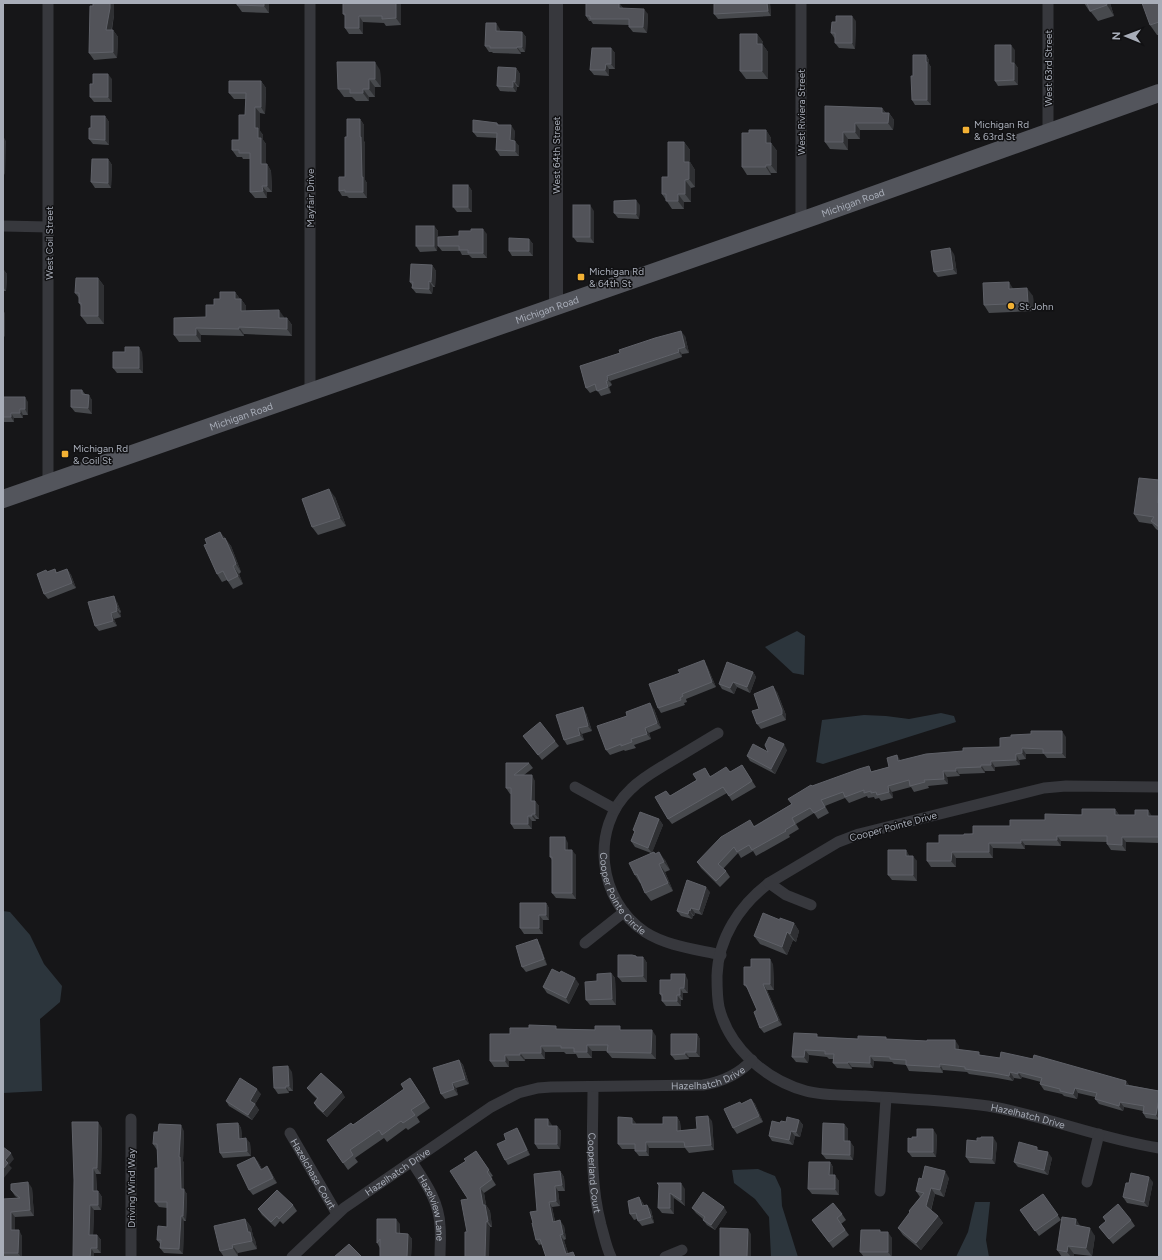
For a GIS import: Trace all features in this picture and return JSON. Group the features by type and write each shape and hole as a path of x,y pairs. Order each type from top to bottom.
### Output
{"main road":[{"name":"Michigan Road","path":"3,500 801,221 1159,93"}],"street":[{"name":"West Coil Street","path":"48,3 48,484"},
{"name":"Mayfair Drive","path":"310,3 310,392"},
{"name":"West 64th Street","path":"556,3 556,306"},
{"name":"West Riviera Street","path":"801,3 801,221"},
{"name":"West 63rd Street","path":"1048,3 1048,132"},
{"path":"3,226 49,227"},
{"name":"Cooper Pointe Circle","path":"718,733 640,780 630,790 615,809 608,826 604,850 604,862 609,885 614,897 624,912 639,928 656,938 673,944 721,955"},
{"name":"Cooper Pointe Drive","path":"752,1060 730,1033 719,1006 717,966 728,932 736,917 750,898 769,883 838,842 855,835 1033,790 1066,786 1159,787"},
{"path":"576,787 615,809"},
{"path":"769,883 786,895 811,905"},
{"path":"585,943 624,912"},
{"name":"Hazelhatch Drive","path":"292,1257 337,1214 491,1107 518,1094 544,1088 703,1085 727,1078 743,1068 752,1060 776,1079 805,1091 822,1094 952,1102 989,1106 1159,1148"},
{"name":"Cooperland Court","path":"594,1087 593,1168 595,1197 602,1232 611,1257"},
{"path":"880,1191 886,1098"},
{"name":"Driving Wind Way","path":"131,1119 131,1257"},
{"name":"Hazelchase Court","path":"290,1133 337,1214"},
{"path":"1087,1182 1099,1134"},
{"name":"Hazelview Lane","path":"412,1162 428,1186 438,1210 440,1226 440,1257"},
{"path":"665,1257 682,1250"}],"shaded area":[{"path":"797,631 805,636 804,675 793,673 765,647"},
{"path":"941,713 954,716 956,722 823,764 816,762 822,720 864,715 909,719"},
{"path":"3,911 10,912 30,935 44,964 62,986 60,1002 40,1019 42,1091 3,1093"},
{"path":"758,1169 775,1176 781,1189 782,1206 798,1257 771,1257 769,1217 755,1199 734,1183 732,1170"},
{"path":"975,1202 990,1202 986,1240 989,1257 956,1257 968,1232"}],"building":[{"path":"93,3 110,3 106,30 113,30 113,52 89,53 90,6 93,6"},
{"path":"237,3 264,3 264,6 237,5"},
{"path":"343,3 396,3 396,18 382,19 382,16 359,16 359,28 345,28"},
{"path":"586,3 619,3 619,8 644,9 643,27 629,27 629,19 590,19 590,16 586,16"},
{"path":"714,3 767,3 768,11 714,14"},
{"path":"1087,3 1106,3 1107,5 1090,11"},
{"path":"1142,3 1159,3 1159,22 1150,25"},
{"path":"836,16 852,16 852,43 835,43 835,33 831,33 832,22 836,22"},
{"path":"486,23 496,23 496,31 522,32 522,47 490,48 490,46 485,46"},
{"path":"740,34 757,34 757,44 762,44 762,71 740,71"},
{"path":"995,45 1011,45 1011,63 1014,63 1014,80 995,81"},
{"path":"592,48 611,48 611,64 606,64 605,70 590,70"},
{"path":"913,55 926,55 927,100 912,100 911,76 913,76"},
{"path":"337,62 375,62 375,79 369,79 369,89 363,89 363,93 350,93 350,89 338,89"},
{"path":"498,67 516,68 513,87 497,86"},
{"path":"93,74 108,74 108,97 90,97 90,84 93,84"},
{"path":"229,81 261,81 261,107 255,107 255,128 258,128 258,138 261,138 261,164 267,164 267,186 262,186 263,191 250,192 250,153 239,153 239,150 232,150 232,140 239,140 239,115 245,115 246,93 229,93"},
{"path":"825,106 882,108 882,113 889,113 888,123 855,123 855,132 843,132 843,142 825,142"},
{"path":"91,116 105,116 105,140 89,139"},
{"path":"347,119 360,119 363,192 345,192 345,190 339,191 339,177 345,177 345,137 347,137"},
{"path":"473,120 497,123 497,125 511,125 510,140 515,141 515,151 496,150 497,133 473,132"},
{"path":"749,130 766,130 766,143 771,143 771,165 766,165 766,167 742,167 742,133 749,133"},
{"path":"668,142 684,142 684,162 689,162 689,179 685,180 685,194 678,194 678,201 666,201 666,194 662,194 662,177 668,177"},
{"path":"92,159 108,159 108,183 91,182"},
{"path":"453,185 468,185 468,207 453,207"},
{"path":"636,200 636,214 614,213 614,201"},
{"path":"573,205 590,205 590,237 573,237"},
{"path":"416,226 434,226 434,246 416,246"},
{"path":"471,229 483,229 483,253 468,253 468,250 459,250 459,246 438,246 438,237 459,236 459,231 471,231"},
{"path":"509,238 529,239 529,251 509,251"},
{"path":"950,248 953,269 934,272 931,251"},
{"path":"411,264 432,265 429,289 412,288 413,282 410,282"},
{"path":"76,278 98,278 98,316 81,316 79,293 75,293"},
{"path":"1009,282 1009,289 1027,288 1028,303 984,305 983,283"},
{"path":"220,292 235,292 235,299 241,299 241,311 279,310 279,318 287,318 287,329 239,327 239,329 196,328 196,335 174,335 174,318 206,317 206,305 214,305 214,299 220,299"},
{"path":"681,331 685,347 678,349 679,352 607,376 608,380 606,381 608,387 597,391 595,384 586,388 580,366 620,353 619,350"},
{"path":"125,347 139,347 139,368 113,368 113,352 125,352"},
{"path":"71,390 82,390 82,394 89,395 88,408 71,407"},
{"path":"3,397 25,397 25,409 20,409 20,413 11,413 11,417 3,417"},
{"path":"1139,478 1159,480 1159,527 1151,521 1154,517 1134,514"},
{"path":"329,489 340,518 312,527 302,499"},
{"path":"220,532 223,539 225,538 233,556 236,564 233,566 238,576 228,581 223,571 217,574 204,545 207,544 205,539"},
{"path":"55,569 56,573 67,569 72,583 44,594 37,574 46,570 47,572"},
{"path":"114,596 117,611 111,613 113,621 95,626 88,602"},
{"path":"704,660 712,682 682,694 683,696 680,698 681,700 658,708 649,684 680,673 678,670"},
{"path":"727,662 753,672 747,687 733,682 730,688 719,684"},
{"path":"773,686 782,710 782,714 757,724 752,711 759,709 754,694"},
{"path":"650,703 657,723 645,728 647,734 631,739 632,742 621,746 621,744 606,750 597,726 627,716 626,712"},
{"path":"583,707 588,726 578,728 580,735 564,740 556,715"},
{"path":"540,722 555,741 538,755 523,736"},
{"path":"1031,731 1062,731 1062,753 1043,753 1043,749 1022,748 1022,753 1016,754 1016,760 991,761 991,765 956,768 956,771 943,771 944,779 924,780 925,782 910,786 909,780 888,786 889,792 877,795 876,792 871,793 871,791 864,793 864,790 845,797 843,792 821,800 825,807 814,813 810,808 792,818 795,824 785,830 786,831 752,850 749,845 737,852 734,847 718,864 726,871 716,881 697,862 721,837 750,820 754,827 792,804 788,799 811,785 812,786 869,766 871,772 889,767 887,758 897,755 898,761 926,754 963,751 963,748 1000,747 1000,738 1011,737 1011,735 1031,734"},
{"path":"769,737 784,744 771,769 747,756 753,744 768,752 765,745"},
{"path":"506,763 529,763 514,775 532,775 531,801 535,801 535,814 528,816 528,824 511,824 511,788 506,788"},
{"path":"742,765 752,781 729,796 723,787 668,819 655,797 666,791 670,796 697,780 693,774 705,768 710,777 726,767 730,772"},
{"path":"1082,809 1115,809 1115,815 1135,815 1135,810 1148,810 1148,816 1159,816 1159,837 1122,837 1122,845 1107,844 1107,836 1057,836 1057,840 1021,840 1021,843 989,843 989,852 952,852 951,861 927,861 927,843 939,843 939,835 973,834 973,826 1010,826 1010,820 1045,820 1045,814 1082,815"},
{"path":"640,812 659,819 648,848 631,841 635,831 633,830"},
{"path":"550,837 565,837 565,850 572,850 572,893 552,893 552,857 550,857"},
{"path":"888,850 906,850 906,856 913,856 913,875 888,875"},
{"path":"654,852 655,854 659,852 664,862 659,864 668,883 645,893 637,874 635,875 629,863"},
{"path":"687,880 706,887 699,910 691,908 688,914 677,911"},
{"path":"520,903 546,903 546,915 539,915 539,928 520,928"},
{"path":"763,913 780,920 780,918 794,923 790,934 787,932 782,947 754,936"},
{"path":"537,939 544,959 522,967 516,946"},
{"path":"618,955 643,957 643,976 618,977"},
{"path":"751,959 770,959 770,984 763,984 778,1020 760,1028 754,1012 757,1010 746,985 744,985 744,967 751,967"},
{"path":"552,969 560,973 561,971 575,978 566,998 543,987"},
{"path":"611,973 612,999 586,1000 585,982 597,981 597,974"},
{"path":"671,974 685,974 684,988 680,988 680,995 677,995 677,1001 662,1001 662,994 660,994 660,980 671,980"},
{"path":"529,1025 556,1026 556,1029 595,1030 595,1026 620,1026 620,1030 652,1030 651,1053 607,1052 608,1045 587,1045 587,1052 574,1052 574,1048 561,1048 561,1046 541,1046 541,1053 505,1055 505,1061 490,1061 490,1034 510,1034 510,1028 529,1028"},
{"path":"794,1033 817,1034 817,1037 858,1039 858,1036 927,1041 955,1040 955,1049 979,1052 979,1055 1000,1058 1001,1052 1033,1059 1034,1055 1126,1081 1125,1085 1159,1091 1156,1115 1143,1113 1144,1106 1120,1102 1119,1106 1095,1099 1097,1093 1075,1088 1073,1094 1060,1091 1060,1089 1040,1084 1042,1078 1018,1072 1018,1074 1010,1072 1009,1076 965,1069 965,1067 940,1064 940,1067 906,1065 906,1060 890,1059 890,1057 870,1056 870,1063 833,1063 834,1054 825,1054 825,1051 805,1050 804,1057 792,1057"},
{"path":"671,1034 697,1034 696,1052 685,1052 685,1054 671,1055"},
{"path":"459,1060 465,1079 452,1083 454,1089 441,1094 433,1068"},
{"path":"288,1066 289,1086 286,1086 286,1088 274,1088 273,1067"},
{"path":"321,1073 342,1092 323,1112 314,1103 318,1098 307,1088"},
{"path":"240,1078 257,1089 250,1101 255,1104 248,1115 226,1101"},
{"path":"410,1078 425,1101 411,1110 415,1115 403,1123 401,1121 382,1135 379,1130 350,1150 353,1155 343,1163 327,1140 351,1123 353,1125 404,1089 401,1084"},
{"path":"751,1099 759,1116 733,1128 724,1109 740,1102 741,1104"},
{"path":"708,1116 711,1145 685,1147 684,1142 646,1142 646,1151 635,1151 635,1144 618,1144 618,1117 632,1118 632,1124 663,1124 663,1117 677,1117 677,1131 697,1129 696,1117"},
{"path":"787,1117 799,1120 796,1132 791,1131 789,1140 769,1136 772,1121 780,1123 781,1121 786,1122"},
{"path":"535,1119 548,1119 548,1126 557,1126 557,1144 535,1144"},
{"path":"72,1122 98,1122 97,1168 93,1168 93,1191 98,1191 98,1205 90,1205 89,1235 97,1235 97,1248 91,1248 90,1257 73,1257 74,1180"},
{"path":"238,1123 239,1139 246,1138 247,1151 220,1153 217,1124"},
{"path":"823,1123 844,1124 844,1141 850,1141 850,1155 822,1154"},
{"path":"159,1124 181,1125 179,1157 181,1189 184,1189 183,1216 181,1216 179,1249 160,1248 161,1240 157,1240 158,1226 167,1227 167,1202 155,1202 155,1168 158,1168 157,1144 153,1144 154,1132 158,1132"},
{"path":"517,1128 527,1150 505,1160 497,1144 506,1140 504,1134"},
{"path":"917,1129 933,1129 933,1152 908,1152 908,1138 912,1139 912,1137 917,1137"},
{"path":"993,1137 992,1159 966,1157 967,1140 977,1141 977,1138"},
{"path":"1019,1142 1037,1147 1037,1150 1048,1152 1044,1170 1014,1162"},
{"path":"3,1147 11,1153 5,1160 8,1163 3,1169"},
{"path":"476,1151 489,1170 487,1172 492,1179 480,1188 488,1221 486,1222 485,1257 465,1257 465,1232 467,1232 461,1200 468,1199 450,1171 466,1161 464,1159"},
{"path":"254,1157 261,1170 267,1166 273,1178 249,1190 237,1165"},
{"path":"809,1162 830,1162 829,1175 835,1175 835,1189 808,1189"},
{"path":"925,1166 945,1171 940,1190 931,1188 926,1206 938,1216 916,1243 898,1228 910,1212 909,1211 924,1193 916,1191 919,1178 922,1179"},
{"path":"560,1171 562,1185 555,1186 556,1201 549,1202 553,1222 560,1220 563,1234 560,1235 566,1254 573,1252 575,1257 546,1257 540,1239 536,1240 530,1212 537,1211 534,1174"},
{"path":"1131,1173 1149,1177 1144,1202 1123,1197 1126,1183 1129,1183"},
{"path":"28,1182 30,1210 11,1212 11,1230 19,1230 18,1253 3,1253 3,1199 20,1198 11,1190 11,1184"},
{"path":"657,1183 681,1183 681,1200 670,1193 670,1208 658,1208 659,1185"},
{"path":"277,1190 293,1205 279,1219 277,1216 271,1222 258,1209"},
{"path":"703,1192 724,1207 711,1225 703,1220 705,1217 692,1208"},
{"path":"1043,1194 1058,1215 1035,1231 1020,1210"},
{"path":"639,1197 642,1206 647,1205 651,1217 638,1221 636,1213 630,1214 628,1201"},
{"path":"833,1203 842,1214 837,1218 845,1230 829,1242 812,1220"},
{"path":"1118,1204 1131,1220 1109,1239 1099,1227 1106,1221 1103,1217"},
{"path":"1062,1217 1076,1219 1075,1225 1090,1228 1086,1248 1068,1246 1067,1252 1057,1250"},
{"path":"245,1219 252,1241 232,1245 233,1248 220,1251 214,1226"},
{"path":"377,1219 396,1219 396,1233 408,1234 407,1257 380,1257 380,1239 377,1243"},
{"path":"720,1228 748,1229 747,1257 720,1257"},
{"path":"861,1230 880,1230 880,1232 888,1232 888,1252 860,1252"},
{"path":"349,1244 362,1257 334,1257"}],"place":[{"name":"Michigan Rd & 63rd St","path":"966,130"},
{"name":"Michigan Rd & 64th St","path":"581,277"},
{"name":"St John","path":"1011,306"},
{"name":"Michigan Rd & Coil St","path":"65,454"}]}
